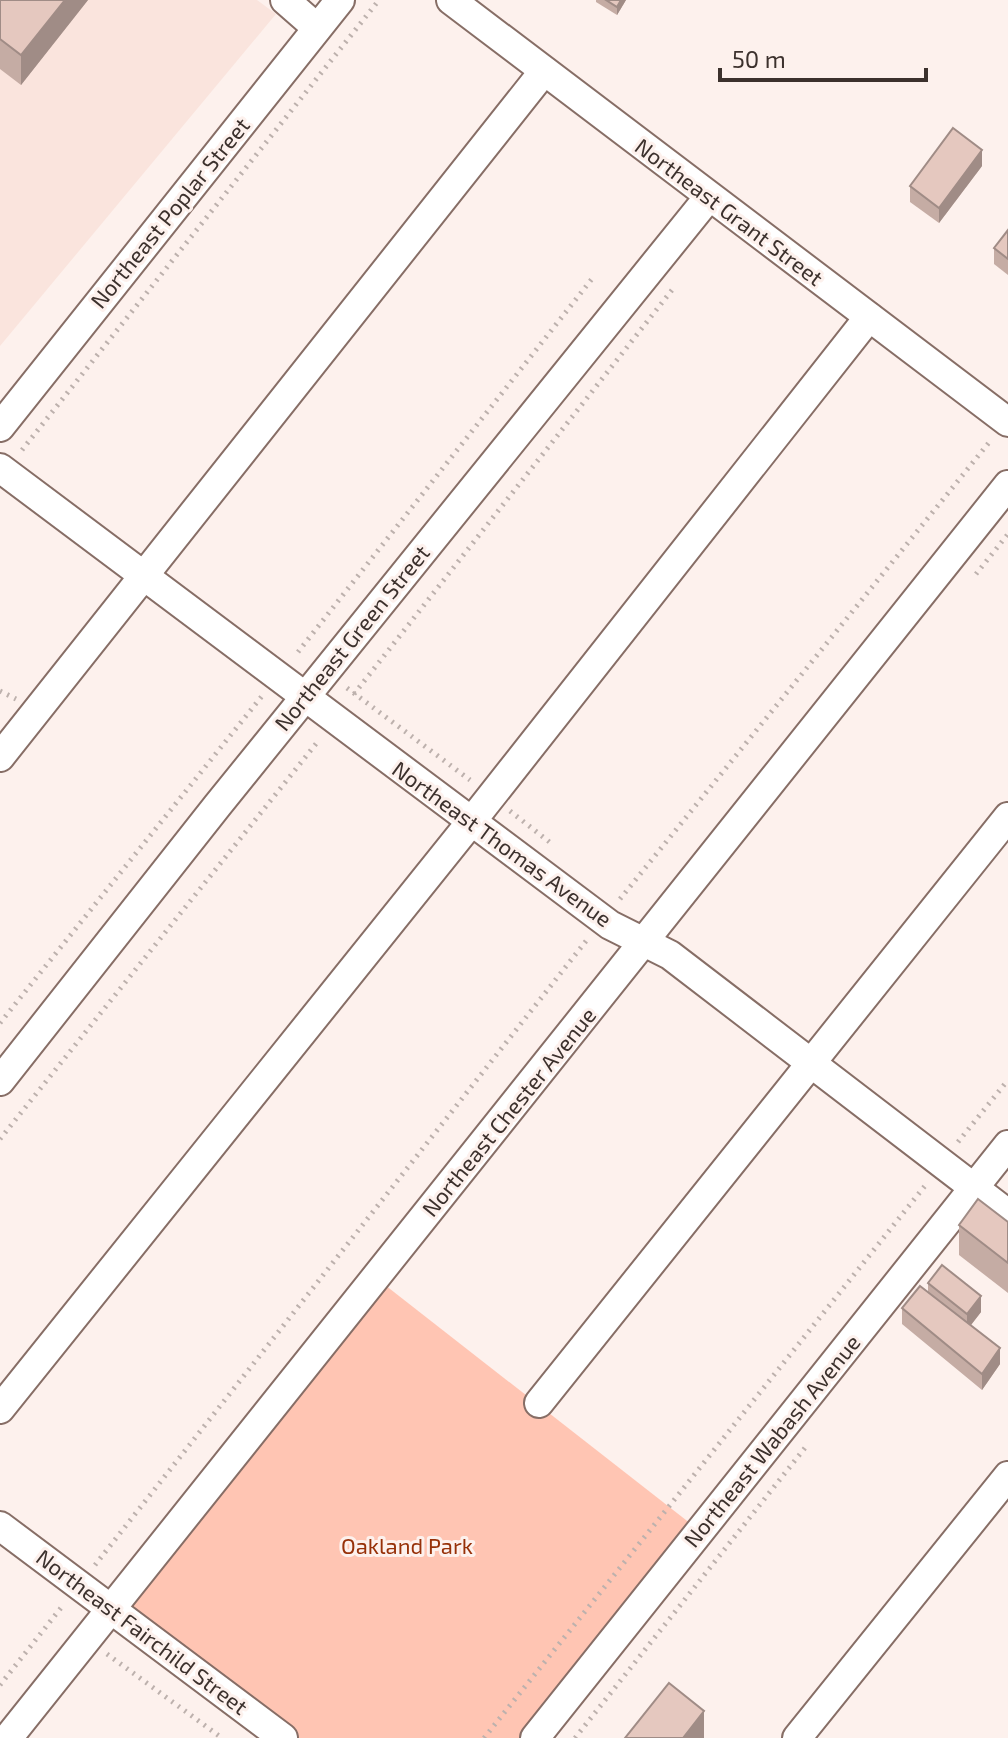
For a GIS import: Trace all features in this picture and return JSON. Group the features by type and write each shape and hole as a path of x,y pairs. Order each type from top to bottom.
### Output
{"street":[{"path":"285,0 317,28"},
{"name":"Northeast Poplar Street","path":"0,427 340,0"},
{"name":"Northeast Grant Street","path":"451,0 708,198 1008,421"},
{"path":"0,757 544,71"},
{"name":"Northeast Green Street","path":"0,1081 708,198"},
{"path":"0,1409 471,822 869,317"},
{"name":"Northeast Thomas Avenue","path":"2,470 603,920 670,955 811,1063 950,1152 982,1177 1008,1214"},
{"name":"Northeast Chester Avenue","path":"8,1738 1008,485"},
{"path":"539,1403 1008,817"},
{"name":"Northeast Wabash Avenue","path":"535,1738 1008,1145"},
{"path":"797,1738 1008,1476"},
{"name":"Northeast Fairchild Street","path":"0,1526 112,1608 274,1735"}],"path":[{"path":"2,470 379,0"},
{"path":"0,1023 595,275"},
{"path":"0,1139 682,278"},
{"path":"0,1685 603,920 1008,421"},
{"path":"298,652 562,851"},
{"path":"609,888 621,898 665,915"},
{"path":"484,1738 1008,1080"},
{"path":"946,1132 950,1152 982,1177"},
{"path":"575,1738 813,1438"},
{"path":"89,1638 222,1738"}],"shaded area":[{"path":"0,0 257,0 276,14 0,346"}],"green space":[{"name":"Oakland Park","path":"376,1278 700,1531 535,1738 283,1738 112,1608"}],"building":[{"path":"0,0 65,0 21,55 0,39"},
{"path":"606,0 621,0 617,7"},
{"path":"953,128 982,150 939,208 910,186"},
{"path":"1008,230 1008,259 994,248"},
{"path":"978,1199 1008,1222 1008,1263 959,1225"},
{"path":"942,1265 981,1296 967,1314 928,1283"},
{"path":"920,1286 1000,1348 982,1374 902,1308"},
{"path":"669,1683 704,1711 683,1738 625,1738"}]}
